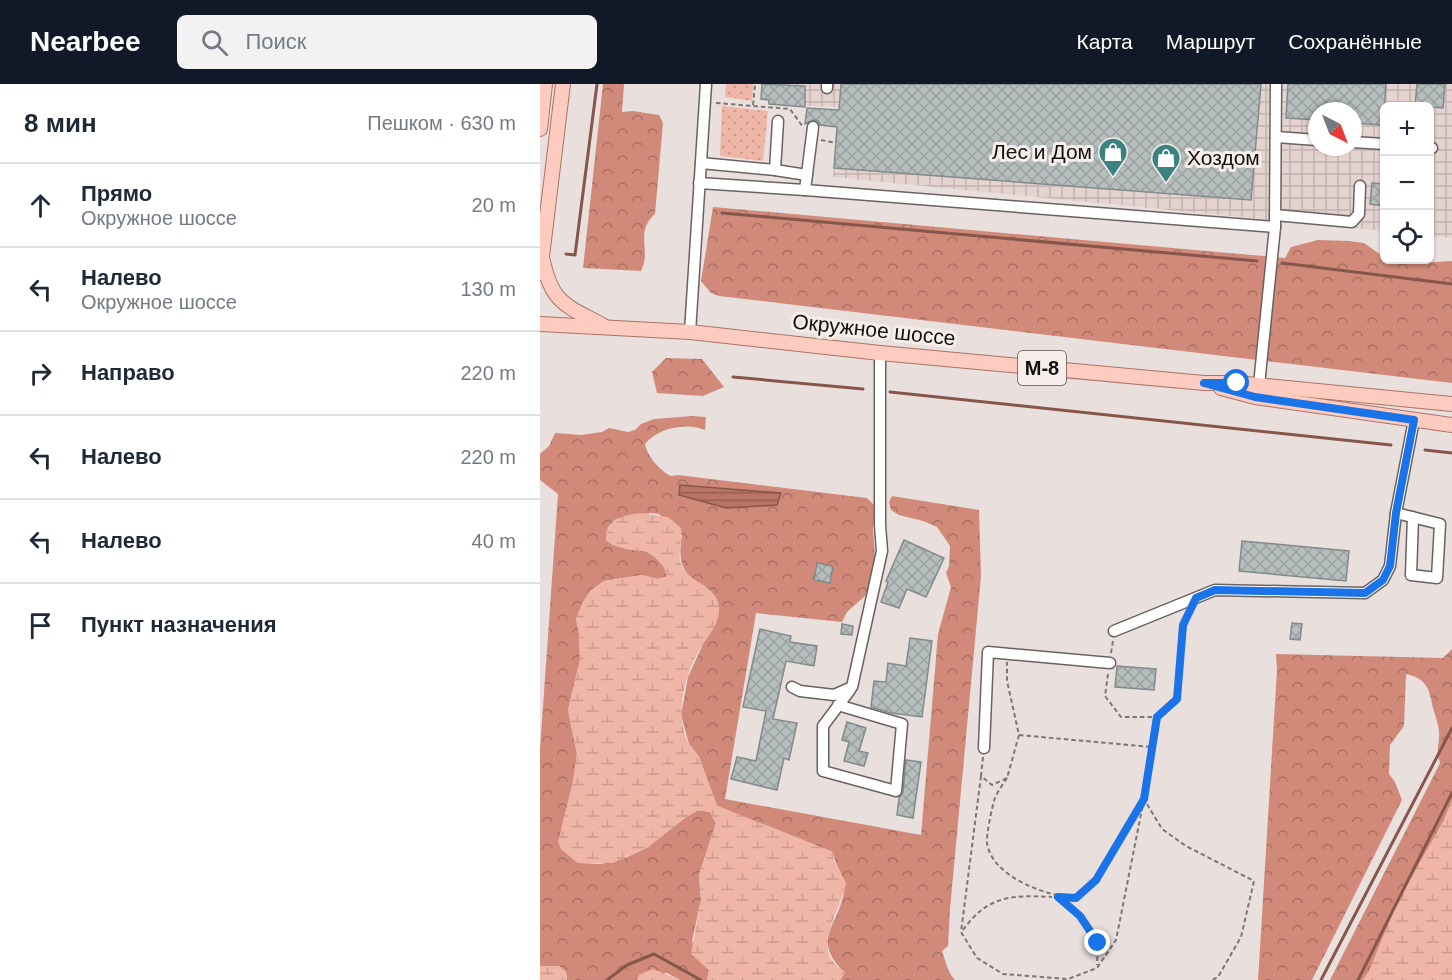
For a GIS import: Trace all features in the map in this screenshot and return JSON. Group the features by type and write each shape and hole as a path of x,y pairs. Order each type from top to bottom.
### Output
{"main road":[{"path":"540,129 545,84"},
{"path":"562,84 541,267 559,301 606,327"},
{"name":"Окружное шоссе","path":"540,324 690,332 880,353 1204,383 1237,383 1452,404"},
{"name":"Окружное шоссе","path":"1204,383 1255,397 1452,425"}],"lane":[{"path":"690,332 706,84"},
{"path":"1259,385 1275,227 1276,84"},
{"path":"775,170 778,121"},
{"path":"805,190 812,132"},
{"path":"1276,137 1308,139"},
{"path":"1362,143 1380,144"},
{"path":"701,163 807,175"},
{"path":"699,183 1275,227"},
{"path":"1275,215 1352,222 1359,214 1360,186"},
{"path":"838,705 902,724 896,791 823,771 823,726 838,705 852,687 882,551 880,353"},
{"path":"1114,631 1215,590 1365,593 1383,580 1390,566 1396,513 1414,420"},
{"path":"1396,513 1413,517 1440,524 1437,578 1411,575 1413,517"},
{"path":"984,748 988,651 1110,663"},
{"path":"792,687 800,691 834,695 852,687"}],"path":[{"path":"753,106 755,84"},
{"path":"705,103 790,109 812,132 836,143"},
{"path":"1068,979 1097,968 1116,940 1144,799 1157,717 1177,699 1183,625 1196,598"},
{"path":"1114,631 1105,696 1121,717 1157,717"},
{"path":"1008,653 1007,681 1019,735 1007,778 996,796 987,842 995,862 1027,887 1058,897 1080,916 1098,943 1097,968"},
{"path":"1019,735 1152,747"},
{"path":"984,748 961,932 977,958 1003,974 1076,980"},
{"path":"981,777 992,785 1007,778"},
{"path":"961,932 973,915 1001,898 1026,895 1076,898 1096,880 1144,799"},
{"path":"1144,799 1162,829 1186,846 1254,881 1241,937 1218,977 1212,980"}],"shaded area":[{"path":"765,84 1452,84 1452,238 1434,236 1434,102 1380,102 1380,231 833,177 839,107 768,104 768,100 761,100 761,92 764,92"},
{"path":"680,485 781,493 777,505 726,508 679,495"}],"green space":[{"path":"603,84 624,84 622,112 633,111 659,115 663,123 655,214 649,221 644,235 645,256 641,271 583,268"},
{"path":"726,84 753,84 752,101 725,97"},
{"path":"722,106 768,111 763,161 720,156"},
{"path":"713,207 1285,258 1291,247 1318,240 1364,243 1380,254 1380,264 1434,264 1434,262 1452,261 1452,383 719,296 711,293 701,281"},
{"path":"666,358 702,359 724,387 703,396 657,393 652,372"},
{"path":"706,417 705,430 689,427 673,428 657,434 645,444 655,463 671,476 867,498 875,506 873,529 875,557 868,588 865,596 847,612 842,622 756,613 725,799 921,835 938,634 951,587 946,573 949,566 950,546 937,527 899,515 891,510 889,502 892,496 979,510 981,576 948,946 942,951 948,970 955,980 840,980 845,973 829,951 828,942 844,892 842,877 833,852 717,806 699,757 689,744 681,715 688,677 703,644 705,586 690,576 683,565 680,552 682,535 659,514 651,513 616,519 606,533 626,549 646,551 656,558 666,569 666,577 657,579 642,575 604,581 590,591 576,619 580,660 568,710 577,754 563,823 561,849 578,863 601,864 625,858 648,847 698,810 710,812 716,823 699,875 701,900 692,941 701,961 709,970 707,980 680,980 667,973 640,974 637,980 567,980 566,972 559,966 540,966 540,749 558,494 540,480 540,454 549,446 555,433 581,435 602,432 609,428 628,432 654,419"},
{"path":"642,513 668,517 681,528 681,564 690,576 713,594 719,607 715,626 698,652 685,685 682,721 689,744 699,759 717,806 833,852 834,860 846,883 832,921 828,941 831,959 845,973 840,980 707,980 709,970 691,954 701,900 699,875 716,823 710,812 698,810 648,847 613,863 578,863 561,849 558,842 573,782 577,754 568,710 580,660 576,619 582,604 590,591 604,581 642,575 657,579 666,577 663,566 652,555 639,550 618,547 606,540 613,522 629,515"},
{"path":"1452,649 1452,802 1398,901 1369,972 1363,980 1330,980 1440,763 1439,728 1428,690 1419,679 1406,674 1404,726 1390,745 1389,774 1402,800 1312,980 1258,980 1277,670 1276,654 1443,658"},
{"path":"1452,802 1452,980 1363,980 1369,971 1398,901"},
{"path":"540,966 559,966 566,972 567,980 540,980"},
{"path":"653,969 680,980 637,980 640,974"}],"building":[{"path":"762,84 805,86 805,107 769,104 769,100 761,99"},
{"path":"841,84 1261,84 1251,200 834,168 837,127 820,125 818,121 813,120 805,124 807,108 839,110"},
{"path":"1288,84 1386,84 1385,102 1380,102 1380,125 1362,124 1362,102 1308,102 1308,119 1286,118"},
{"path":"1417,84 1445,84 1443,108 1434,107 1434,102 1415,102"},
{"path":"1372,183 1380,184 1380,205 1370,204"},
{"path":"904,540 944,558 926,597 907,589 899,608 881,602 888,582 886,581"},
{"path":"1242,541 1349,551 1346,581 1239,571"},
{"path":"817,563 833,566 830,583 814,580"},
{"path":"1292,623 1302,624 1300,640 1290,639"},
{"path":"842,624 853,626 852,635 841,634"},
{"path":"760,629 791,636 790,642 817,646 814,666 786,661 773,719 797,723 789,760 784,758 777,790 731,779 737,757 756,761 766,711 743,707"},
{"path":"910,638 932,641 922,717 891,713 871,707 874,681 886,682 888,663 906,666"},
{"path":"1117,666 1156,669 1154,690 1115,687"},
{"path":"847,722 866,728 859,751 868,753 864,766 844,761 849,742 842,740"},
{"path":"906,760 921,762 913,818 897,815 899,798 903,792"}],"waterway":[{"path":"566,254 575,255 597,84"},
{"path":"722,213 1257,261"},
{"path":"1282,263 1452,284"},
{"path":"733,377 863,389"},
{"path":"890,392 1391,445"},
{"path":"1425,450 1452,453"},
{"path":"1321,980 1452,728"},
{"path":"1358,980 1452,793"},
{"path":"607,980 627,965 654,954 701,980"}],"place":[{"name":"Лес и Дом","path":"1113,178"},
{"name":"Хоздом","path":"1166,184"}],"route":[{"path":"1098,943 1080,916 1058,897 1076,898 1096,880 1144,799 1157,717 1177,699 1183,625 1196,598 1215,590 1365,593 1383,580 1390,566 1396,513 1414,420 1255,397 1204,383 1237,383"}]}
